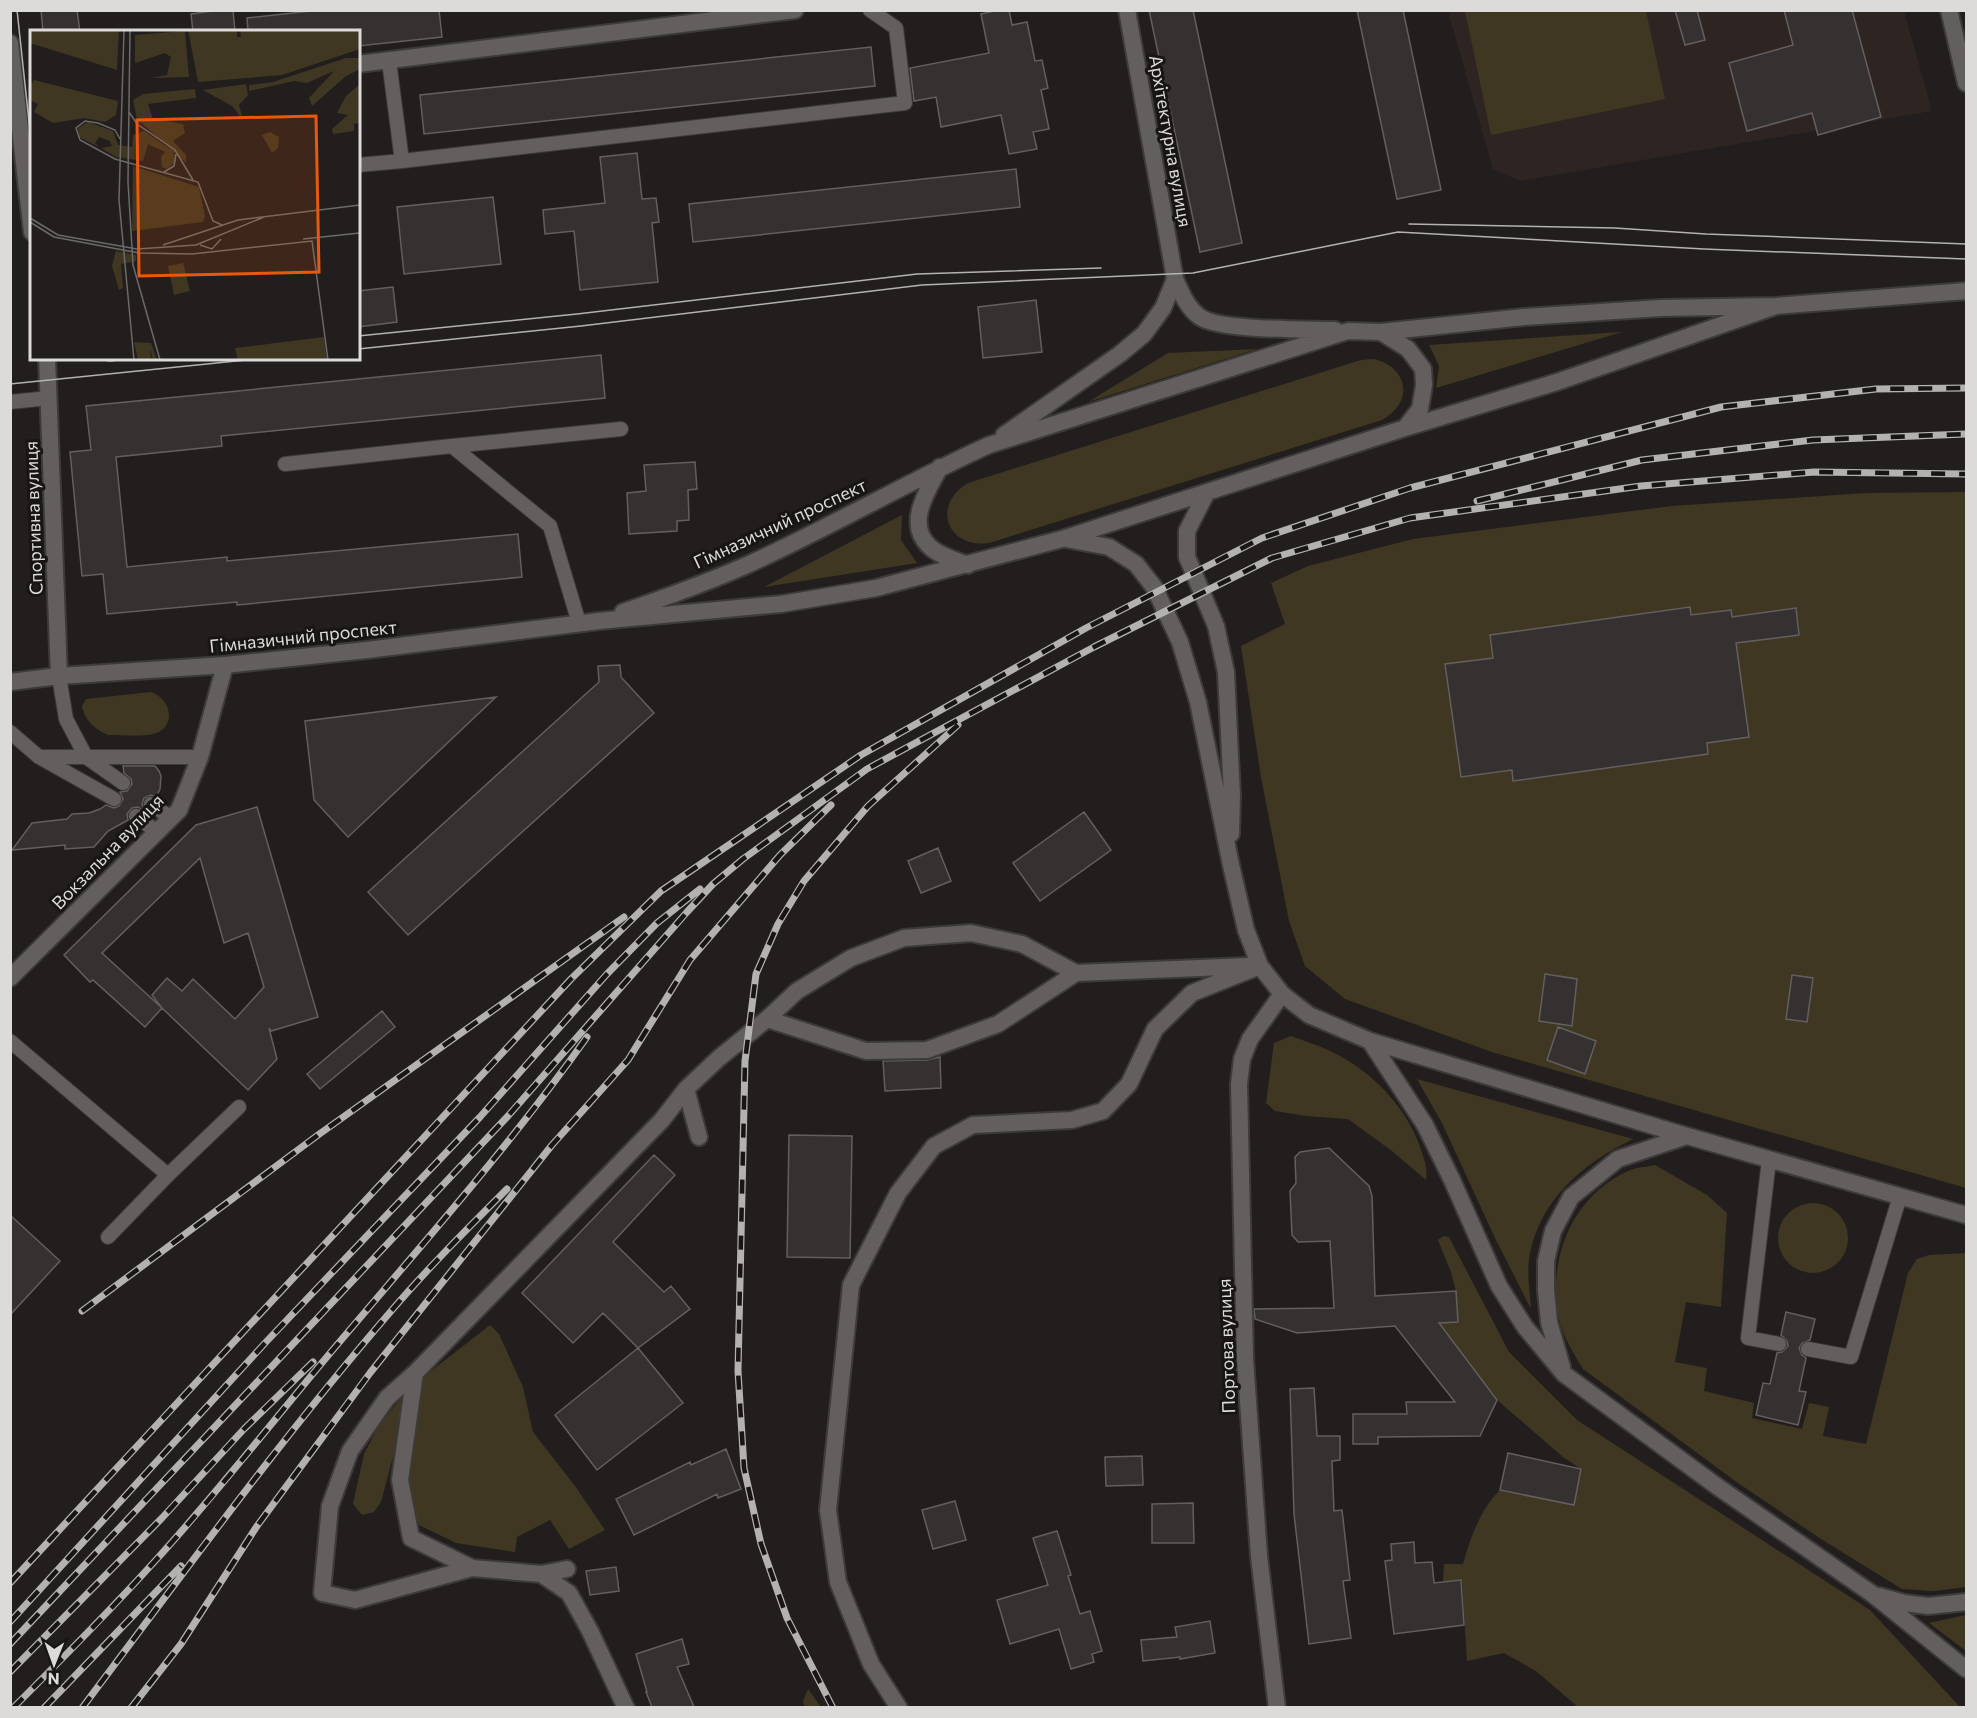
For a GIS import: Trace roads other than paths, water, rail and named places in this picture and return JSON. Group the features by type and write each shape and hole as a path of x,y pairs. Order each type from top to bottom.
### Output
{"main road":[{"path":"360,64 795,10"},
{"name":"Архітектурна вулиця","path":"1127,10 1175,279 1185,301 1200,317 1219,326 1381,332 1524,317 1661,308 1776,306"},
{"path":"1949,10 1966,83"},
{"path":"10,44 20,106 30,211"},
{"path":"989,445 1120,354 1144,334 1162,308 1175,279"},
{"path":"1776,306 1966,291"},
{"name":"Гімназичний проспект","path":"10,682 59,676 225,665 366,650 579,623 781,604 876,588 1062,538 1405,428 1557,382 1776,306"},
{"path":"989,445 1348,331"},
{"path":"1381,332 1408,349 1423,369 1424,385 1420,409 1405,428"},
{"name":"Спортивна вулиця","path":"46,360 59,676"},
{"name":"Гімназичний проспект","path":"599,621 747,565 940,467 989,445"},
{"path":"940,467 924,496 919,513 919,530 928,546 968,565"},
{"path":"1207,492 1187,531 1187,557 1216,626 1226,672 1232,796 1231,865"},
{"path":"1062,538 1109,547 1136,564 1154,587 1180,642 1198,702 1246,930 1260,966 1282,994 1310,1015 1370,1041 1768,1160 1966,1215"},
{"name":"Вокзальна вулиця","path":"10,978 179,810 200,757 225,665"},
{"path":"567,1569 540,1574 472,1568 355,1600 322,1593 330,1506 350,1451 387,1398 662,1120 686,1089 719,1058 798,991 852,958 904,938 971,933 1022,944 1076,973 1260,966"},
{"path":"900,1707 871,1664 838,1582 828,1510 851,1285 898,1193 934,1146 973,1125 1072,1120 1103,1111 1129,1084 1155,1029 1192,993 1260,966"},
{"path":"767,1019 866,1051 927,1050 998,1024 1076,973"},
{"name":"Портова вулиця","path":"1277,1707 1259,1556 1245,1359 1239,1084 1242,1059 1250,1039 1282,994"},
{"path":"1370,1041 1425,1125 1499,1286 1525,1327 1564,1374 1718,1487 1871,1593 1966,1669"},
{"path":"686,1089 699,1137"},
{"path":"1564,1374 1549,1322 1546,1290 1546,1260 1553,1231 1571,1197 1618,1160 1687,1136"},
{"path":"415,1372 400,1480 411,1538 472,1568"},
{"path":"540,1574 569,1593 626,1707"},
{"path":"1871,1593 1904,1603 1928,1606 1966,1602"}],"lane":[{"path":"360,165 905,103 896,28 870,10"},
{"path":"389,61 402,161"},
{"path":"10,402 49,398"},
{"path":"285,464 621,429"},
{"path":"452,446 550,526 579,623"},
{"path":"59,676 66,719 86,757 123,783"},
{"path":"10,732 39,757 114,799"},
{"path":"39,757 200,757"},
{"path":"151,804 171,818"},
{"path":"136,816 157,832"},
{"path":"10,1041 168,1175"},
{"path":"108,1237 239,1107"},
{"path":"1768,1160 1748,1338 1779,1344"},
{"path":"1808,1349 1851,1357 1900,1196"}],"tram line":[{"path":"17,10 30,130"},
{"path":"1409,224 1615,228 1706,234 1966,244"},
{"path":"360,349 581,326 922,285 1193,273 1398,232 1704,249 1966,259"},
{"path":"360,336 577,314 917,274 1101,268"},
{"path":"104,360 119,360"},
{"path":"10,384 245,360"}],"railway":[{"path":"10,1583 571,979 661,891 861,755 1086,628 1262,538 1410,488 1721,407 1876,389 1966,388"},
{"path":"1477,501 1642,460 1813,440 1966,434"},
{"path":"10,1644 508,1116 713,884 743,859 867,769 1094,647 1272,558 1410,518 1641,486 1814,472 1966,474"},
{"path":"833,1708 787,1618 761,1544 744,1468 738,1371 745,1061 756,974 778,924 804,881 868,806 958,725"},
{"path":"131,1708 181,1644 257,1526 370,1373 552,1145 628,1060 690,960 780,855 831,805"},
{"path":"10,1622 266,1342 480,1117 607,974 657,923 700,889"},
{"path":"82,1311 318,1135 624,917"},
{"path":"13,1708 120,1599 203,1507 499,1153 587,1037"},
{"path":"82,1708 234,1506 351,1358 420,1279 507,1189"},
{"path":"10,1672 162,1518 244,1429 313,1362"},
{"path":"44,1708 181,1566"}]}
